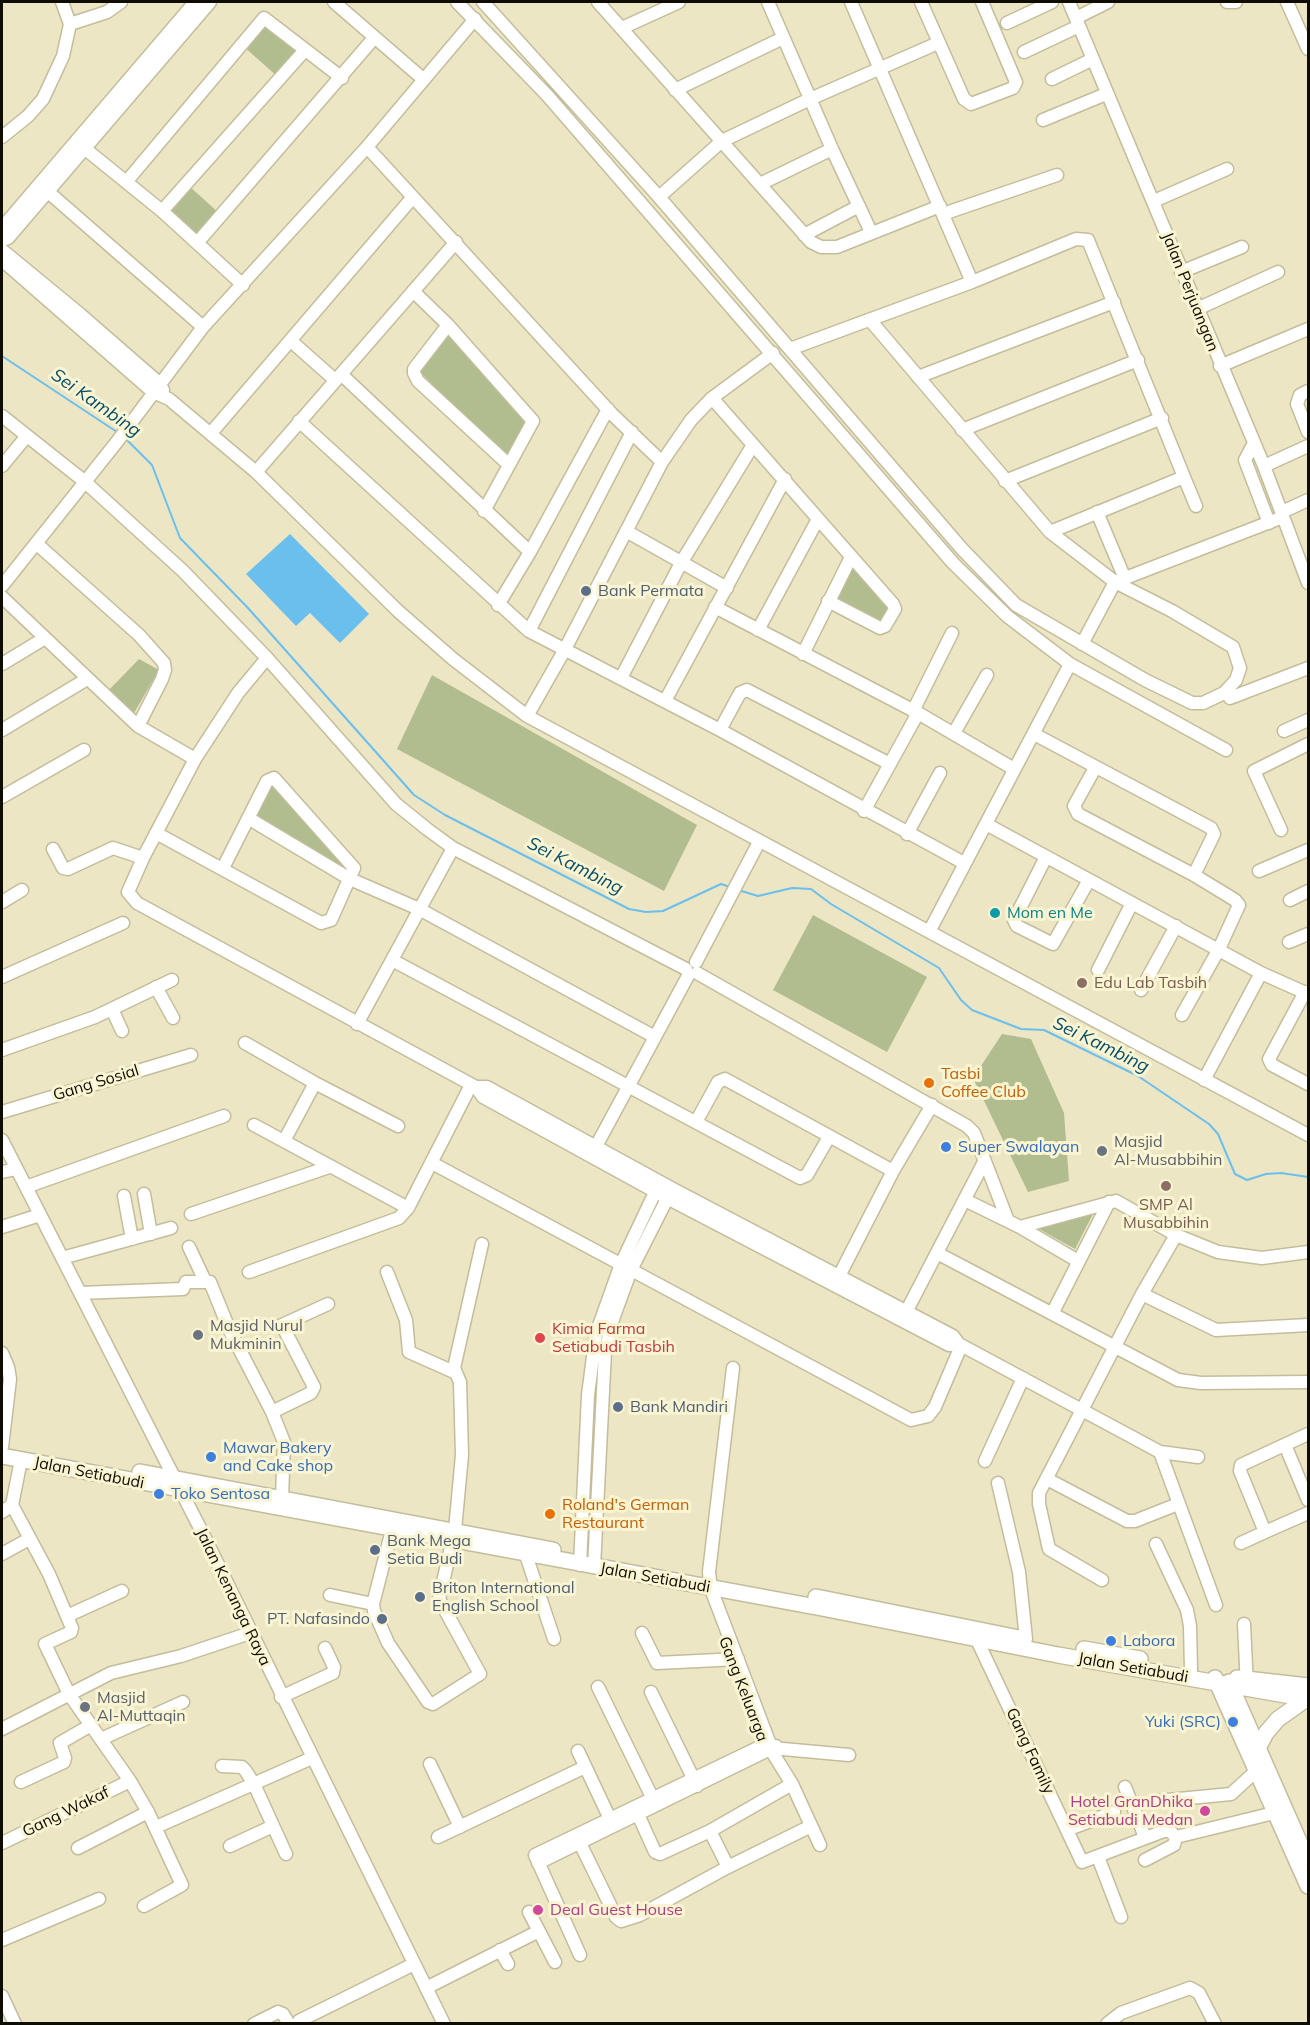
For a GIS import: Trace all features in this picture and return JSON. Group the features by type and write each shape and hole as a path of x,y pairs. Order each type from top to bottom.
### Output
{"main road":[{"name":"Jalan Setiabudi","path":"2,1447 392,1530 454,1535 526,1555 587,1561"},
{"name":"Jalan Setiabudi","path":"2,1456 282,1498 587,1561 863,1605 1193,1675 1307,1695"},
{"name":"Jalan Setiabudi","path":"708,1580 977,1640 1193,1675"},
{"path":"1193,1675 1213,1692 1230,1715 1308,1886"},
{"path":"1230,1682 1230,1715"},
{"path":"1230,1682 1257,1750 1308,1863"},
{"path":"1257,1750 1266,1733 1278,1719 1307,1695"}],"street":[{"path":"2,136 28,116 43,99 63,56 70,24 62,2"},
{"path":"70,24 107,12 121,2"},
{"path":"158,54 195,2"},
{"path":"2,228 80,144 158,54 210,2"},
{"path":"334,2 423,79"},
{"path":"457,2 547,95 727,299 953,563 1007,616 1070,664 1226,750"},
{"path":"483,2 659,197 962,549 1016,605 1145,680 1192,703 1203,703 1224,693 1236,680 1240,668 1239,659 1227,642 1120,580 1050,532 870,320"},
{"path":"598,2 804,235 821,247 837,247 871,232 1057,176"},
{"path":"622,28 679,2"},
{"path":"768,2 871,232"},
{"path":"851,2 972,282"},
{"path":"921,2 964,99 975,104 1014,87 1016,76 982,2"},
{"path":"1007,23 1052,2"},
{"name":"Jalan Perjuangan","path":"1069,2 1106,94 1154,201 1220,366 1264,466 1308,580"},
{"path":"1024,52 1078,22 1108,2"},
{"path":"1227,2 1236,2"},
{"path":"1287,2 1303,23 1308,49"},
{"path":"2,586 127,429 156,387 203,327 367,147 475,19"},
{"path":"127,182 261,20 267,20 342,78"},
{"path":"197,243 342,78 374,38"},
{"path":"675,90 783,38"},
{"path":"659,197 722,141 810,99 938,43"},
{"path":"162,211 306,50"},
{"path":"1052,79 1093,58"},
{"path":"547,95 558,84"},
{"path":"1043,120 1106,94"},
{"path":"80,144 162,211 243,285"},
{"path":"2,240 8,238 80,144"},
{"path":"367,147 608,409 662,462"},
{"path":"760,184 832,149"},
{"path":"1154,201 1227,169"},
{"path":"46,190 203,327"},
{"path":"211,434 413,197"},
{"path":"804,235 859,206"},
{"path":"790,349 972,282 1083,238 1090,242 1196,506"},
{"path":"256,472 456,242"},
{"path":"1181,272 1242,247"},
{"path":"2,250 168,399 256,472 398,611 453,659 526,716 759,842 930,930 1308,1135"},
{"path":"2,260 78,318"},
{"path":"1197,309 1278,272"},
{"path":"727,299 738,288"},
{"path":"413,291 448,326 533,421 484,511"},
{"path":"918,377 1114,302"},
{"path":"448,326 414,369 414,373 418,381 509,465"},
{"path":"1220,366 1308,329"},
{"path":"291,341 338,377 530,552"},
{"path":"526,716 564,651 662,462 691,420 712,398 773,353"},
{"path":"962,430 1138,360"},
{"path":"1308,392 1300,395 1297,404 1308,432"},
{"path":"712,398 895,609 885,626 880,628 828,601"},
{"path":"824,412 836,402"},
{"path":"498,605 530,552 608,409"},
{"path":"2,416 84,481 183,570 267,658 396,804 453,848 692,969 971,1129 1008,1221"},
{"path":"1005,481 1162,418"},
{"path":"299,421 529,631 720,730 864,811 964,863"},
{"path":"529,631 632,432"},
{"path":"2,466 26,437"},
{"path":"1254,443 1245,460 1269,523"},
{"path":"621,678 681,563 753,445"},
{"path":"1264,466 1308,446"},
{"path":"1050,532 1184,477"},
{"path":"665,701 784,480"},
{"path":"1082,644 1120,580 1269,523 1308,500"},
{"path":"1097,512 1120,580"},
{"path":"758,630 818,519"},
{"path":"626,531 726,588"},
{"path":"37,543 139,634 164,663 165,670 162,679 138,726"},
{"path":"803,654 851,557"},
{"path":"2,597 138,726 195,759"},
{"path":"1007,616 1016,605"},
{"path":"715,607 916,712 1014,769"},
{"path":"864,811 916,712 952,633"},
{"path":"2,664 45,638"},
{"path":"267,658 238,693 195,759 143,858 129,892 137,903 473,1086 487,1087 593,1152 658,1187 903,1316 953,1336 960,1345 1160,1452 1198,1457"},
{"path":"930,930 1070,664"},
{"path":"1230,698 1308,668"},
{"path":"954,733 987,675"},
{"path":"2,730 87,679"},
{"path":"1133,700 1145,680"},
{"path":"720,730 740,693 747,690 890,764"},
{"path":"1284,731 1308,720"},
{"path":"1035,734 1212,830 1214,834 1194,875"},
{"path":"1281,830 1254,771 1308,744"},
{"path":"2,797 84,750"},
{"path":"1095,768 1074,806 1076,813 1194,875 1236,900 1239,905 1219,949 1182,1015"},
{"path":"908,834 939,773"},
{"path":"156,833 326,923 331,920 354,868 274,778 267,781 223,868"},
{"path":"248,818 350,879 419,909 656,1037"},
{"path":"986,824 1261,973 1307,993 1269,1059 1272,1065 1308,1084"},
{"path":"593,1152 759,842"},
{"path":"53,849 63,868 68,869 113,848 143,858"},
{"path":"357,1024 453,848"},
{"path":"1258,871 1308,850"},
{"path":"1046,857 1014,920 1017,926 1053,944 1089,880"},
{"path":"2,893 19,887 2,902"},
{"path":"1290,900 1308,891"},
{"path":"1098,970 1132,903"},
{"path":"2,977 123,923"},
{"path":"1141,990 1176,926"},
{"path":"1289,942 1308,934"},
{"path":"392,960 800,1178 807,1175 829,1137"},
{"path":"1204,1080 1261,973"},
{"path":"2,1050 112,1009 172,980"},
{"path":"156,987 173,1018"},
{"path":"112,1009 122,1031"},
{"path":"245,1042 315,1083 398,1126"},
{"name":"Gang Sosial","path":"2,1112 190,1055"},
{"path":"696,1122 718,1082 725,1079 893,1170"},
{"path":"284,1141 315,1083"},
{"path":"249,1272 396,1220 408,1208 473,1086"},
{"path":"836,1281 893,1170 932,1105"},
{"path":"26,1187 224,1116"},
{"path":"254,1125 408,1208"},
{"name":"Jalan Kenanga Raya","path":"2,1140 177,1484 444,2024"},
{"path":"903,1316 984,1162"},
{"path":"432,1163 911,1419 928,1416 935,1407 960,1345"},
{"path":"191,1214 329,1167"},
{"path":"2,1172 16,1168"},
{"path":"587,1561 594,1395 626,1267 658,1187"},
{"path":"626,1267 670,1193"},
{"path":"144,1194 151,1234"},
{"path":"124,1196 132,1239"},
{"path":"964,1200 1020,1227 1078,1261"},
{"path":"1053,1312 1109,1202"},
{"path":"1020,1227 1116,1202 1146,1216 1176,1235 1218,1252 1240,1257 1262,1258 1308,1252"},
{"path":"2,1227 40,1215"},
{"path":"62,1258 171,1228"},
{"path":"1102,1580 1049,1549 1038,1499 1114,1347 1176,1235"},
{"path":"454,1372 482,1244"},
{"path":"189,1247 205,1281"},
{"path":"937,1253 1184,1382 1308,1382"},
{"path":"387,1272 406,1320 409,1353 454,1372 460,1382 462,1455 454,1535 439,1603 480,1672 479,1676 435,1704 429,1704 388,1643 376,1619 373,1604 392,1530"},
{"path":"80,1293 183,1289 186,1282 210,1283 230,1331 272,1412 285,1448 282,1498"},
{"path":"1142,1294 1216,1330 1308,1325"},
{"path":"272,1412 310,1393 314,1387 282,1324 328,1304"},
{"path":"2,1353 9,1366 10,1379 2,1447"},
{"path":"708,1580 733,1368"},
{"path":"985,1461 1023,1378"},
{"path":"1265,1532 1240,1467 1243,1463 1308,1434"},
{"path":"1285,1445 1308,1500"},
{"path":"1160,1452 1216,1605"},
{"path":"21,1460 7,1508 29,1539 49,1574 71,1626 71,1632 45,1644 69,1694 130,1781 148,1812 182,1885 144,1906"},
{"path":"1047,1479 1127,1521 1135,1521 1178,1504"},
{"path":"998,1483 1019,1572 1026,1639"},
{"path":"1241,1544 1308,1513"},
{"path":"2,1554 29,1539"},
{"path":"1156,1544 1187,1610 1193,1675"},
{"path":"526,1555 554,1639"},
{"name":"Gang Keluarga","path":"708,1580 734,1659 771,1748 792,1784 820,1845"},
{"path":"67,1616 122,1591"},
{"path":"330,1595 373,1604"},
{"path":"1230,1682 1244,1624"},
{"path":"2,1730 69,1694 123,1669 181,1656 250,1633"},
{"path":"642,1633 657,1663 734,1659"},
{"name":"Gang Family","path":"977,1640 1082,1862 1098,1857"},
{"path":"281,1697 333,1672 334,1667 325,1648"},
{"path":"598,1687 652,1797"},
{"path":"651,1692 695,1783"},
{"path":"101,1739 183,1702"},
{"path":"21,1782 65,1761 60,1743 90,1725"},
{"path":"580,1955 538,1863 636,1811 771,1748 849,1755"},
{"path":"578,1751 610,1819"},
{"path":"156,1827 312,1758"},
{"path":"430,1764 460,1827"},
{"path":"222,1766 242,1767 254,1784 286,1854"},
{"path":"438,1837 585,1767"},
{"path":"1158,1801 1231,1794 1255,1772"},
{"name":"Gang Wakaf","path":"2,1843 130,1781"},
{"path":"579,1840 610,1819 636,1811 652,1797 695,1783"},
{"path":"636,1811 655,1852 659,1854 710,1831 792,1784"},
{"path":"1125,1787 1145,1837"},
{"path":"78,1848 148,1812"},
{"path":"1067,1830 1114,1812"},
{"path":"1121,1917 1098,1857 1145,1837 1167,1831 1176,1837 1274,1813"},
{"path":"230,1846 273,1826"},
{"path":"579,1840 616,1917 621,1921 640,1915 728,1867 811,1826"},
{"path":"710,1831 728,1867"},
{"path":"1145,1860 1174,1845 1176,1837"},
{"path":"2,1940 99,1899"},
{"path":"529,1912 555,1962"},
{"path":"426,1988 539,1931"},
{"path":"500,1950 508,1964"},
{"path":"254,2024 278,2012 294,2022 414,1964"},
{"path":"1107,2024 1190,1988 1199,1993 1215,2024"},
{"path":"2,1996 15,2024"}],"green space":[{"path":"264,19 302,52 279,78 242,45"},
{"path":"188,185 220,214 197,239 166,213"},
{"path":"449,329 530,416 507,459 418,370"},
{"path":"852,557 892,605 880,627 830,602"},
{"path":"139,659 159,670 134,713 109,690"},
{"path":"432,675 697,825 664,891 397,749"},
{"path":"272,779 353,871 350,878 250,818"},
{"path":"813,915 927,977 887,1052 773,990"},
{"path":"1002,1034 1031,1039 1064,1113 1069,1181 1028,1192 973,1078"},
{"path":"1094,1212 1075,1249 1039,1229"}],"water":[{"path":"290,534 369,614 340,643 310,613 296,626 246,574"}],"waterway":[{"name":"Sei Kambing","path":"2,356 117,432"},
{"name":"Sei Kambing","path":"126,439 152,465 180,538 248,608 414,795 445,815 629,909 646,912 663,911 721,884 730,887"},
{"name":"Sei Kambing","path":"738,890 758,896 792,888 811,889 831,904 939,968 961,1000 972,1010 1021,1029 1044,1030 1138,1076 1209,1124 1218,1134 1235,1174 1247,1180 1266,1174 1281,1173 1308,1177"}],"place":[{"name":"Bank Permata","path":"586,591"},
{"name":"Mom en Me","path":"995,913"},
{"name":"Edu Lab Tasbih","path":"1082,983"},
{"name":"Tasbi Coffee Club","path":"929,1083"},
{"name":"Super Swalayan","path":"946,1147"},
{"name":"Masjid Al-Musabbihin","path":"1102,1151"},
{"name":"SMP Al Musabbihin","path":"1166,1186"},
{"name":"Masjid Nurul Mukminin","path":"198,1335"},
{"name":"Kimia Farma Setiabudi Tasbih","path":"540,1338"},
{"name":"Bank Mandiri","path":"618,1407"},
{"name":"Mawar Bakery and Cake shop","path":"211,1457"},
{"name":"Toko Sentosa","path":"159,1494"},
{"name":"Roland's German Restaurant","path":"550,1514"},
{"name":"Bank Mega Setia Budi","path":"375,1550"},
{"name":"Briton International English School","path":"420,1597"},
{"name":"PT. Nafasindo","path":"382,1619"},
{"name":"Labora","path":"1111,1641"},
{"name":"Masjid Al-Muttaqin","path":"85,1707"},
{"name":"Yuki (SRC)","path":"1233,1722"},
{"name":"Hotel GranDhika Setiabudi Medan","path":"1205,1811"},
{"name":"Deal Guest House","path":"538,1910"}]}
